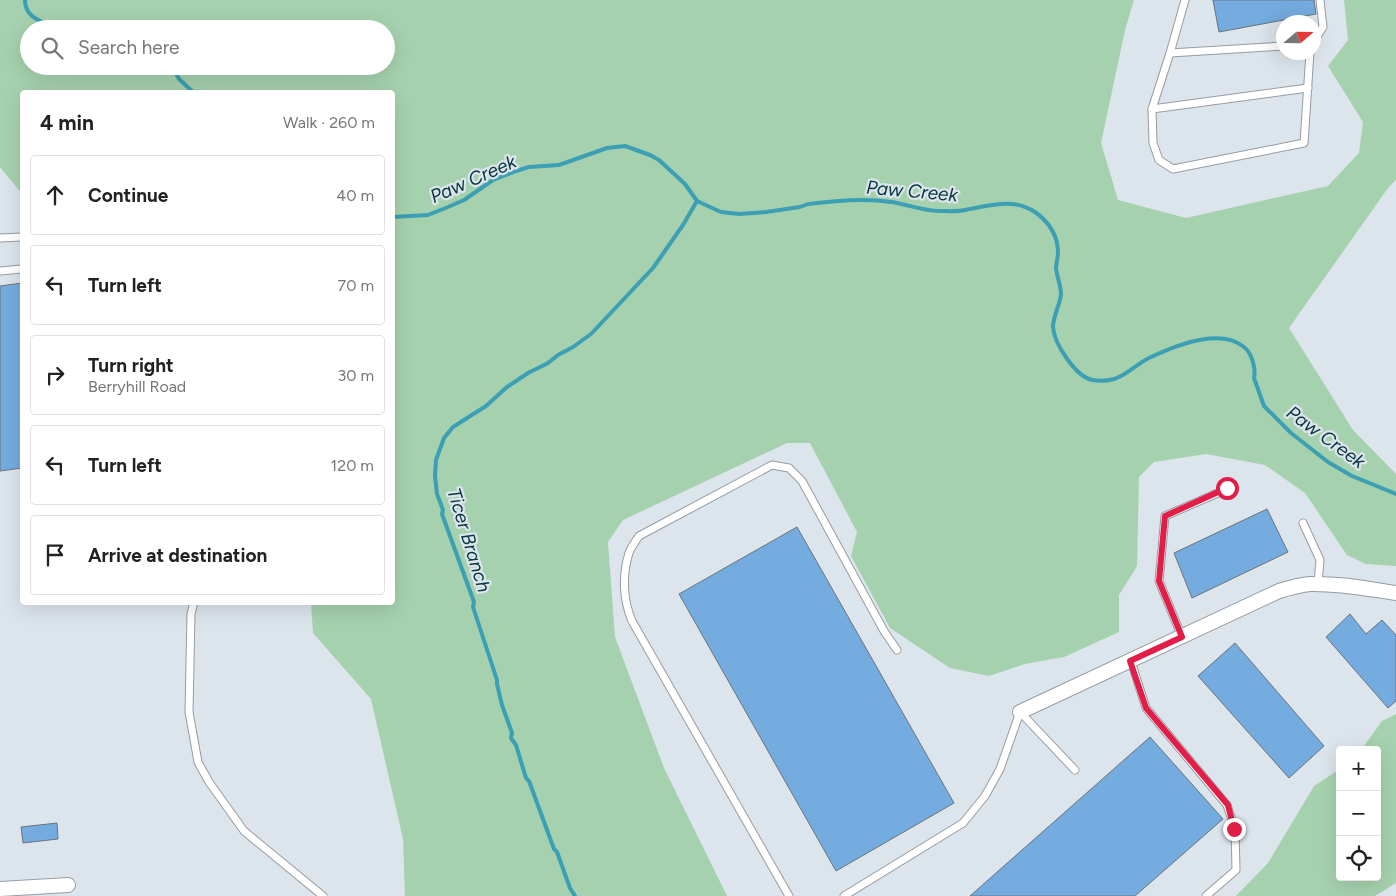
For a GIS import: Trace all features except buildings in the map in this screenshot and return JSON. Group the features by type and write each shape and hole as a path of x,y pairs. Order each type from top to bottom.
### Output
{"street":[{"path":"1020,712 1280,591 1295,586 1318,584 1396,593"},
{"path":"0,889 68,885"}],"lane":[{"path":"1185,0 1152,109 1153,143 1159,160 1174,168 1304,143 1310,60"},
{"path":"1320,0 1323,27 1321,30"},
{"path":"1170,53 1276,46"},
{"path":"1152,109 1308,88"},
{"path":"0,238 20,237"},
{"path":"0,272 20,269"},
{"path":"790,896 626,609 624,577 629,551 639,536 772,465 788,468 802,482 884,631 897,650"},
{"path":"1182,637 1159,581 1165,516 1227,488"},
{"path":"1303,523 1320,560 1318,584"},
{"path":"193,605 191,614 189,712 198,762 209,782 244,831 323,896"},
{"path":"1130,661 1146,708 1228,805 1234,829 1236,870 1206,896"},
{"path":"844,896 964,823 985,796 1000,769 1020,712 1075,770"}],"green space":[{"path":"0,0 1134,0 1125,30 1101,143 1118,200 1186,218 1328,186 1359,153 1363,122 1328,66 1348,40 1344,0 1396,0 1396,180 1388,188 1289,328 1353,430 1396,474 1396,566 1366,564 1347,555 1305,493 1265,465 1206,454 1154,462 1139,477 1137,566 1119,595 1119,632 1064,657 1025,664 989,676 950,668 890,628 851,556 857,532 810,443 787,443 623,520 608,542 615,637 664,768 727,896 405,896 403,839 371,699 313,633 311,605 395,605 395,90 20,90 20,192 0,167"},
{"path":"1396,714 1396,883 1375,896 1236,896 1268,863 1314,786 1336,772 1336,881 1381,881 1381,746 1364,746 1382,721"}],"waterway":[{"name":"Paw Creek","path":"25,0 27,9 32,16 39,20"},
{"name":"Paw Creek","path":"177,75 191,90"},
{"name":"Paw Creek","path":"395,217 428,215 464,200 493,180 516,171 529,167 559,165 607,148 625,146 659,160 685,184 697,201 721,212 739,214 766,212 808,204 860,200 891,202 939,211 959,211 1000,204 1027,207 1040,216 1054,235 1058,247 1056,268 1061,294 1054,319 1054,334 1066,358 1085,377 1092,380 1111,380 1123,375 1149,358 1171,348 1210,339 1234,341 1244,347 1251,357 1254,366 1254,378 1264,406 1291,433 1328,462 1352,476 1396,494"},
{"name":"Ticer Branch","path":"575,896 570,888 557,852 554,849 529,781 526,778 516,745 511,738 512,733 473,607 474,602 442,514 443,510 437,494 436,460 444,438 453,427 486,406 507,387 548,363 591,334 653,268 697,201"}],"route":[{"path":"1227,488 1165,516 1159,581 1182,637 1130,661 1146,708 1228,805 1234,829"}]}
